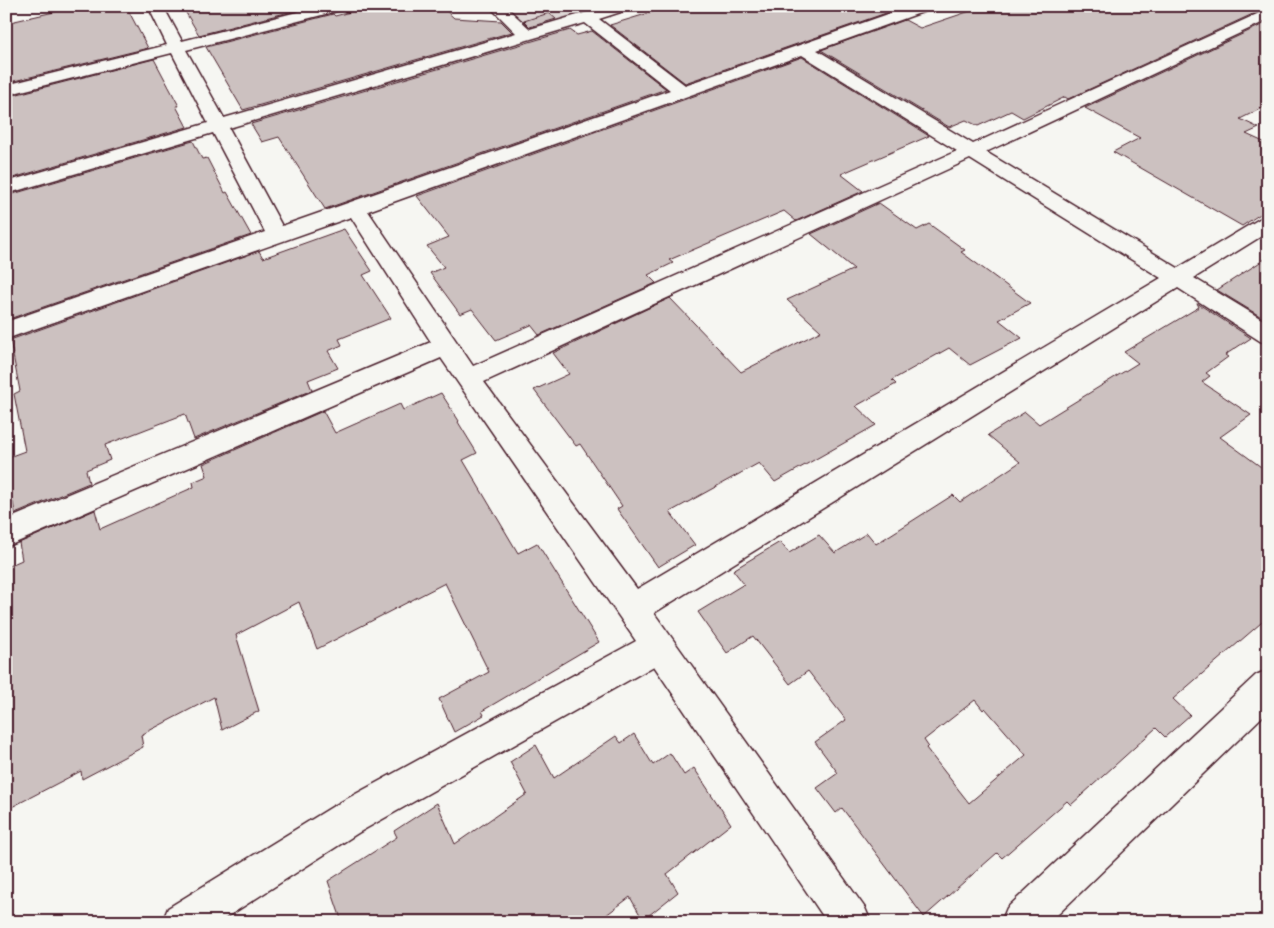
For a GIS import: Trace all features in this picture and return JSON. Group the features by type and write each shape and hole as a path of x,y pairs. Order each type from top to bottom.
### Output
{"street":[{"path":"155,6 217,126 277,235"},
{"path":"6,90 340,6"},
{"path":"496,6 527,35"},
{"path":"6,331 926,6"},
{"path":"1252,6 1268,13"},
{"path":"6,188 622,7"},
{"path":"468,379 971,152 1268,13"},
{"path":"587,18 684,92"},
{"path":"805,50 1268,335"},
{"path":"356,208 468,379 659,646 851,922"},
{"path":"632,610 1268,223"},
{"path":"6,534 446,346"},
{"path":"182,922 345,820 659,646"},
{"path":"1021,922 1268,688"}],"shaded area":[{"path":"502,6 608,6 528,29"}],"building":[{"path":"80,6 126,6 148,48 6,83 6,23"},
{"path":"182,6 300,6 301,9 199,35"},
{"path":"373,6 441,6 454,18 501,21 512,32 243,110 206,47 333,14 335,16"},
{"path":"672,6 878,6 889,12 685,83 610,25"},
{"path":"985,6 1268,7 1068,99 1065,97 1023,118 1011,111 978,126 966,120 949,127 821,50 905,20 920,28"},
{"path":"549,13 556,19 530,27 524,21"},
{"path":"1268,22 1268,105 1240,119 1259,128 1246,134 1268,144 1268,209 1242,226 1113,152 1140,138 1085,108"},
{"path":"570,30 577,35 592,31 666,89 325,209 279,137 262,142 251,124"},
{"path":"802,57 929,136 841,174 863,191 796,221 784,211 669,260 673,263 648,275 656,283 539,335 531,325 496,340 472,309 460,314 430,273 444,267 427,246 449,237 417,196"},
{"path":"154,59 179,106 176,106 187,127 6,180 6,97"},
{"path":"193,141 202,159 207,158 225,193 227,192 251,235 6,320 6,196"},
{"path":"879,203 917,230 929,224 965,250 961,252 1030,303 999,320 1022,338 970,365 949,348 892,380 896,384 856,406 876,425 775,482 759,463 670,512 695,545 658,567 617,509 622,506 580,444 576,446 534,390 569,374 553,353 670,298 741,372 821,331 787,300 854,269 811,234"},
{"path":"344,229 372,271 363,275 391,318 339,339 342,345 328,351 338,368 308,380 312,390 194,439 185,414 105,445 110,460 86,470 89,483 15,514 13,502 6,504 6,458 25,451 14,394 20,391 10,340 259,251 263,258"},
{"path":"1268,257 1268,321 1217,290"},
{"path":"1197,303 1251,338 1225,355 1228,357 1206,373 1210,376 1202,382 1251,415 1220,437 1268,472 1268,617 1173,699 1190,715 1165,737 1156,728 1071,805 1067,801 1002,858 997,853 924,917 842,808 836,813 817,788 838,773 815,742 846,720 808,671 790,684 753,636 727,653 698,612 744,584 733,570 780,542 789,553 819,535 835,553 867,533 876,544 953,495 960,502 1020,462 988,435 1025,412 1039,424 1138,363 1124,352 1199,307","holes":["975,700 983,710 985,708 1026,755 969,803 926,748 928,746 924,740"]},
{"path":"441,393 477,453 463,460 518,553 537,543 599,642 482,711 484,715 454,732 439,699 489,672 445,583 317,649 299,602 236,635 259,711 222,730 214,697 141,735 143,747 82,779 81,771 6,810 6,567 22,560 19,543 95,510 100,529 194,487 193,482 207,476 203,464 323,411 335,433 400,404 403,410"},
{"path":"634,734 653,765 670,753 684,775 694,768 731,824 667,874 678,892 643,920 630,897 597,922 342,922 328,881 397,837 394,831 437,803 455,844 527,794 510,762 536,745 554,778 616,736 621,743"}]}
